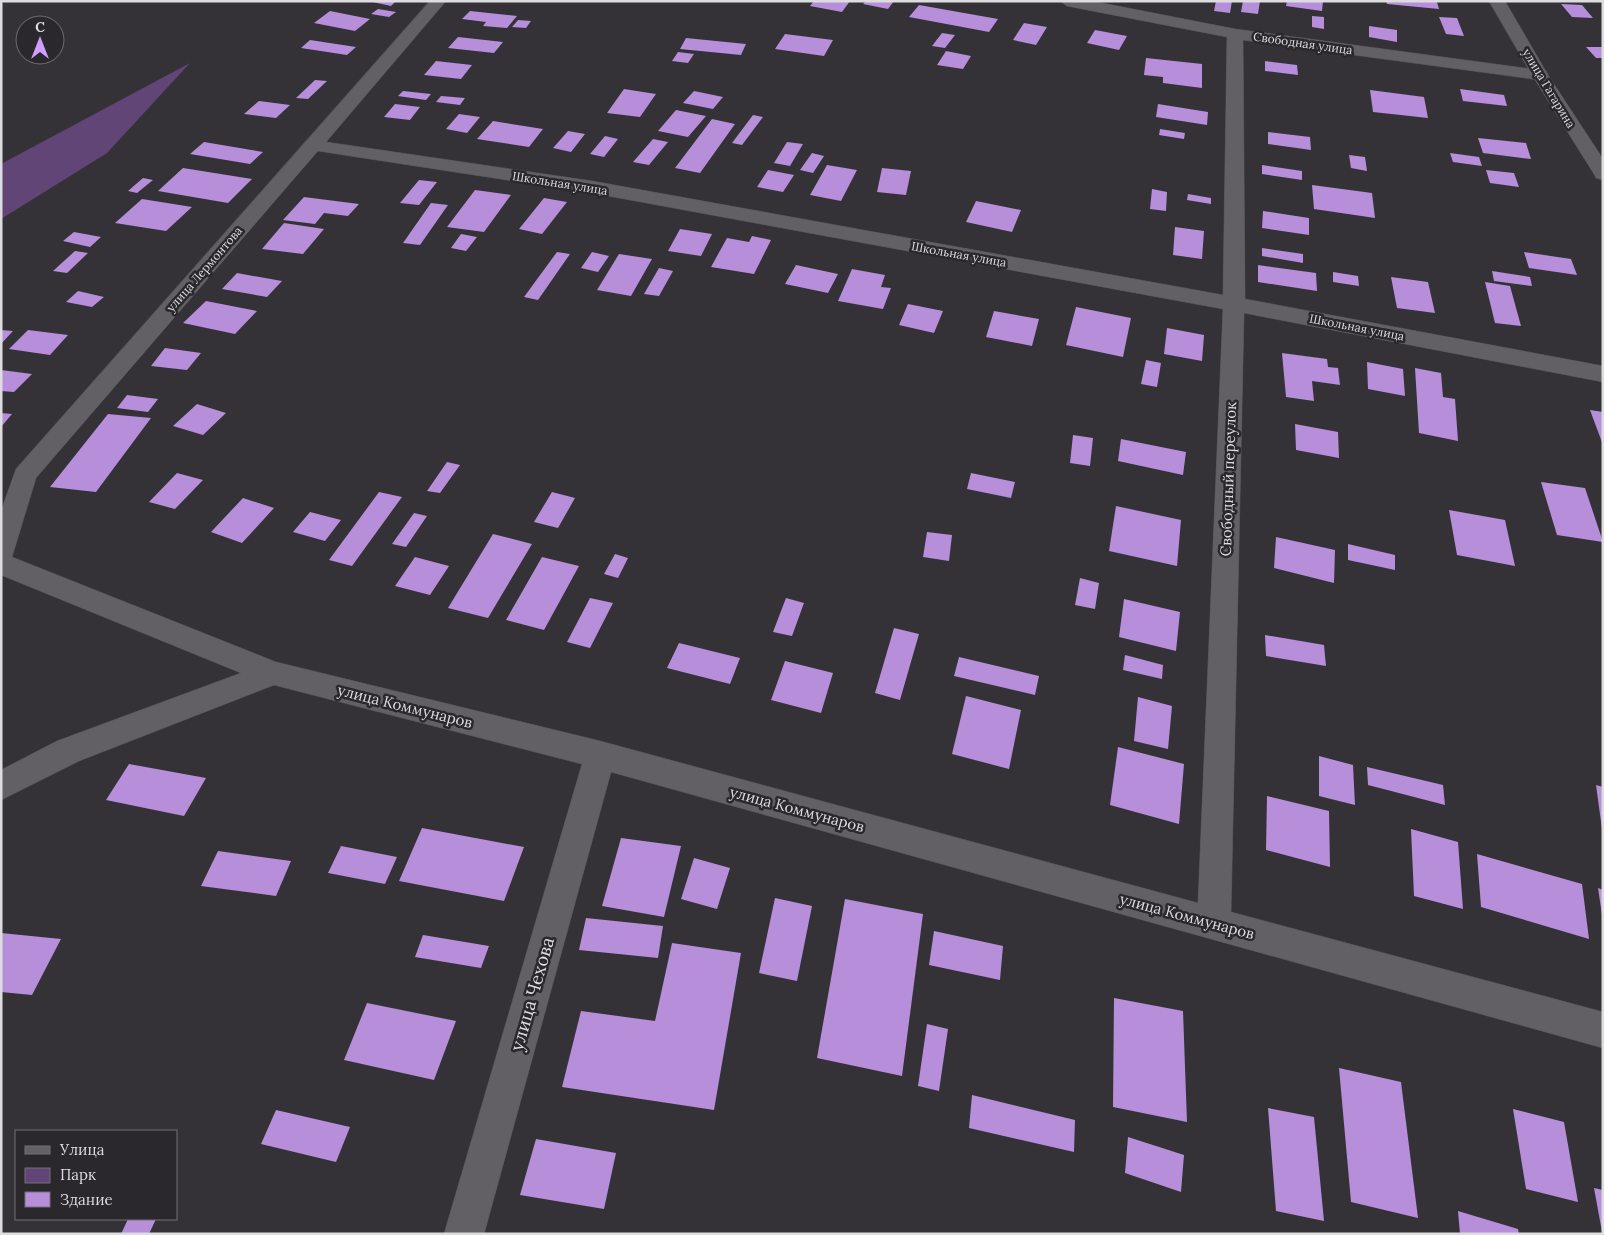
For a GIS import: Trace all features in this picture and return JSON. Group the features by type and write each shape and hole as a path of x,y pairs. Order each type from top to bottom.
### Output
{"street":[{"name":"улица Лермонтова","path":"1,554 25,475 439,1"},
{"name":"Свободная улица","path":"1067,1 1235,34 1540,76"},
{"name":"улица Гагарина","path":"1497,1 1540,76 1603,174"},
{"name":"Свободный переулок","path":"1214,923 1234,304 1235,34"},
{"name":"Школьная улица","path":"313,145 592,187 1234,304 1603,374"},
{"path":"1,564 273,673"},
{"name":"улица Коммунаров","path":"273,673 600,755 1603,1030"},
{"path":"1,786 68,751 273,673"},
{"name":"улица Чехова","path":"464,1234 600,755"}],"green space":[{"path":"190,63 107,153 1,219 1,164"}],"building":[{"path":"368,1 396,1 391,6"},
{"path":"814,1 850,1 842,12 810,6"},
{"path":"866,1 894,1 888,9 863,4"},
{"path":"1216,1 1232,1 1230,13 1214,11"},
{"path":"1243,1 1260,1 1258,14 1241,12"},
{"path":"1287,1 1323,1 1322,11 1286,6"},
{"path":"1386,1 1437,2 1439,9 1387,4"},
{"path":"1561,4 1582,5 1593,18 1572,17"},
{"path":"919,5 998,19 989,32 909,17"},
{"path":"378,9 396,12 389,17 371,14"},
{"path":"330,11 370,19 355,31 314,23"},
{"path":"470,11 517,16 507,28 483,26 486,22 462,19"},
{"path":"1312,16 1324,17 1324,29 1312,27"},
{"path":"1439,17 1457,18 1464,36 1446,34"},
{"path":"518,20 531,21 526,28 512,27"},
{"path":"1024,23 1047,27 1036,45 1013,40"},
{"path":"1369,26 1397,30 1397,42 1369,37"},
{"path":"1095,30 1127,36 1119,50 1087,43"},
{"path":"942,33 955,35 945,48 932,46"},
{"path":"785,34 833,40 824,56 775,49"},
{"path":"458,37 503,42 494,53 448,48"},
{"path":"686,38 746,44 741,55 680,49"},
{"path":"310,40 356,47 347,55 301,48"},
{"path":"1586,47 1603,47 1603,58 1596,58"},
{"path":"946,51 971,56 963,69 937,65"},
{"path":"678,52 694,54 688,63 672,61"},
{"path":"1146,58 1202,64 1202,88 1163,83 1163,77 1144,75"},
{"path":"436,61 472,65 461,79 424,75"},
{"path":"1265,61 1297,65 1298,75 1265,71"},
{"path":"315,80 327,81 308,99 296,98"},
{"path":"624,89 656,94 640,117 607,113"},
{"path":"1460,89 1504,95 1507,106 1463,101"},
{"path":"1370,90 1424,97 1428,118 1373,112"},
{"path":"403,91 431,94 426,100 398,96"},
{"path":"694,91 723,97 713,109 683,103"},
{"path":"441,96 465,98 460,105 436,102"},
{"path":"259,101 290,105 276,118 244,114"},
{"path":"395,104 420,107 410,120 384,117"},
{"path":"1158,104 1208,112 1207,125 1156,117"},
{"path":"676,110 706,116 688,137 658,131"},
{"path":"459,114 480,117 467,133 446,129"},
{"path":"753,115 763,117 742,145 732,143"},
{"path":"712,119 735,124 700,173 675,168"},
{"path":"493,121 543,129 529,147 477,139"},
{"path":"1160,129 1185,133 1184,139 1159,135"},
{"path":"568,131 585,134 571,152 553,148"},
{"path":"1268,132 1310,137 1311,150 1268,144"},
{"path":"605,136 618,139 604,157 590,154"},
{"path":"1478,138 1526,143 1531,159 1483,153"},
{"path":"653,139 668,142 649,165 633,162"},
{"path":"204,142 263,152 250,164 190,154"},
{"path":"787,142 803,144 790,166 774,163"},
{"path":"812,153 824,156 813,173 800,170"},
{"path":"1450,153 1479,157 1482,166 1453,162"},
{"path":"1349,155 1365,157 1367,171 1351,168"},
{"path":"827,165 857,170 841,201 810,195"},
{"path":"1262,165 1302,171 1302,180 1262,174"},
{"path":"183,168 252,179 228,203 158,191"},
{"path":"882,168 911,171 906,195 877,192"},
{"path":"768,170 794,175 783,192 757,187"},
{"path":"1486,170 1514,173 1519,187 1490,183"},
{"path":"143,178 153,180 137,193 128,191"},
{"path":"419,180 437,182 419,205 400,203"},
{"path":"1312,185 1372,193 1375,218 1314,209"},
{"path":"1152,189 1167,192 1166,211 1150,209"},
{"path":"475,190 511,195 484,232 447,227"},
{"path":"1188,194 1211,198 1211,204 1187,200"},
{"path":"304,197 359,204 348,216 324,213 315,224 283,220"},
{"path":"544,198 567,202 542,234 519,229"},
{"path":"142,199 192,207 166,231 115,223"},
{"path":"976,201 1021,210 1012,232 966,222"},
{"path":"431,203 448,205 420,245 403,243"},
{"path":"1263,211 1309,218 1309,235 1262,228"},
{"path":"284,223 324,229 303,254 262,249"},
{"path":"1175,227 1204,231 1202,259 1173,255"},
{"path":"680,229 712,234 701,256 668,251"},
{"path":"74,232 101,237 90,247 63,241"},
{"path":"461,234 477,237 466,251 451,248"},
{"path":"752,236 771,240 754,274 711,267 727,238 749,242"},
{"path":"1262,248 1303,254 1303,263 1262,256"},
{"path":"75,251 88,253 67,273 53,271"},
{"path":"557,252 570,254 538,300 524,297"},
{"path":"592,252 609,256 598,272 581,268"},
{"path":"1524,252 1571,259 1577,275 1529,268"},
{"path":"619,254 652,259 631,296 597,290"},
{"path":"796,265 838,274 828,293 785,284"},
{"path":"1258,265 1316,273 1317,291 1258,282"},
{"path":"659,268 673,271 659,296 644,294"},
{"path":"852,269 885,275 881,287 891,288 883,309 838,301"},
{"path":"1492,271 1530,277 1532,286 1494,281"},
{"path":"1333,272 1358,276 1359,286 1333,282"},
{"path":"237,273 282,281 267,297 222,289"},
{"path":"1391,277 1428,282 1435,313 1397,308"},
{"path":"1485,282 1510,286 1521,326 1495,323"},
{"path":"78,291 104,297 92,307 66,302"},
{"path":"206,301 257,311 235,334 183,323"},
{"path":"908,304 943,311 934,333 899,325"},
{"path":"1076,307 1131,318 1123,357 1066,345"},
{"path":"994,311 1039,319 1032,346 986,337"},
{"path":"1167,328 1204,335 1202,361 1164,354"},
{"path":"1,330 13,331 1,344"},
{"path":"28,330 68,335 50,355 9,349"},
{"path":"165,348 201,353 187,370 151,366"},
{"path":"1282,353 1327,359 1328,367 1338,368 1340,385 1312,381 1314,401 1286,397"},
{"path":"1146,360 1161,363 1157,387 1141,384"},
{"path":"1367,362 1403,369 1405,396 1368,389"},
{"path":"1415,368 1441,373 1443,397 1455,399 1458,441 1419,433"},
{"path":"1,370 32,374 14,392 1,391"},
{"path":"127,395 158,399 148,412 117,408"},
{"path":"197,404 226,413 203,435 173,426"},
{"path":"1590,410 1603,412 1603,445"},
{"path":"1,413 12,414 1,427"},
{"path":"108,414 151,418 96,492 50,487"},
{"path":"1295,424 1338,432 1339,458 1296,450"},
{"path":"1073,435 1093,438 1090,466 1070,463"},
{"path":"1121,439 1186,452 1183,475 1118,461"},
{"path":"447,462 460,465 440,493 427,491"},
{"path":"177,473 203,480 175,509 149,502"},
{"path":"971,473 1015,482 1011,498 967,489"},
{"path":"1541,482 1585,488 1603,542 1557,535"},
{"path":"379,492 402,497 352,566 329,560"},
{"path":"552,492 575,498 558,528 534,522"},
{"path":"243,498 274,508 242,543 211,532"},
{"path":"1116,506 1181,520 1177,566 1109,551"},
{"path":"1449,510 1505,520 1515,566 1457,555"},
{"path":"310,512 341,520 325,541 293,532"},
{"path":"414,513 427,516 406,547 392,544"},
{"path":"927,532 952,535 949,561 923,557"},
{"path":"493,534 532,544 488,618 448,608"},
{"path":"1276,537 1335,550 1334,583 1274,568"},
{"path":"1348,544 1395,555 1395,570 1348,560"},
{"path":"615,554 628,558 618,578 604,574"},
{"path":"415,557 449,566 430,595 395,586"},
{"path":"542,557 579,566 544,630 506,620"},
{"path":"1080,578 1099,583 1095,609 1075,605"},
{"path":"590,598 613,603 590,648 567,642"},
{"path":"786,598 804,603 792,636 773,632"},
{"path":"1124,599 1180,612 1176,651 1119,637"},
{"path":"894,628 919,634 900,700 875,693"},
{"path":"1265,635 1324,645 1326,666 1266,656"},
{"path":"679,643 740,658 730,684 667,668"},
{"path":"1125,655 1163,665 1162,679 1123,670"},
{"path":"959,657 1039,676 1035,695 954,676"},
{"path":"785,661 833,673 821,713 771,700"},
{"path":"966,696 1021,710 1009,769 952,754"},
{"path":"1138,697 1172,706 1168,749 1134,741"},
{"path":"1118,747 1184,764 1179,824 1110,805"},
{"path":"1319,756 1353,765 1355,805 1319,796"},
{"path":"129,764 206,778 184,816 106,800"},
{"path":"1367,767 1443,785 1445,805 1368,785"},
{"path":"1596,785 1603,787 1603,829 1602,829"},
{"path":"1267,796 1329,811 1330,867 1266,850"},
{"path":"422,828 524,847 504,901 399,881"},
{"path":"1411,829 1458,842 1463,909 1414,896"},
{"path":"621,838 681,846 664,917 602,906"},
{"path":"341,846 397,857 385,884 328,873"},
{"path":"218,851 291,861 276,896 201,886"},
{"path":"1477,854 1582,884 1589,939 1481,907"},
{"path":"694,858 730,868 717,909 681,899"},
{"path":"1598,888 1603,890 1602,915"},
{"path":"775,898 812,906 797,981 759,973"},
{"path":"845,899 923,914 902,1076 817,1058"},
{"path":"586,918 663,926 658,958 579,950"},
{"path":"934,931 1003,946 1000,980 929,965"},
{"path":"1,933 61,939 32,995 1,992"},
{"path":"423,935 489,946 481,968 415,957"},
{"path":"672,943 741,953 714,1110 562,1087 581,1011 655,1021"},
{"path":"1114,998 1183,1011 1187,1122 1113,1107"},
{"path":"367,1003 456,1021 434,1080 344,1060"},
{"path":"927,1024 948,1029 939,1091 918,1086"},
{"path":"1339,1068 1401,1082 1418,1218 1351,1202"},
{"path":"972,1095 1075,1120 1074,1152 969,1128"},
{"path":"1268,1108 1314,1117 1324,1221 1276,1211"},
{"path":"1513,1109 1564,1122 1578,1202 1526,1189"},
{"path":"276,1110 350,1127 336,1162 261,1144"},
{"path":"1128,1137 1184,1155 1181,1192 1125,1173"},
{"path":"536,1139 616,1153 604,1209 520,1195"},
{"path":"1594,1188 1603,1190 1603,1232 1602,1232"},
{"path":"1458,1211 1518,1229 1519,1234 1460,1234"},
{"path":"128,1220 156,1220 149,1234 121,1234"}]}
